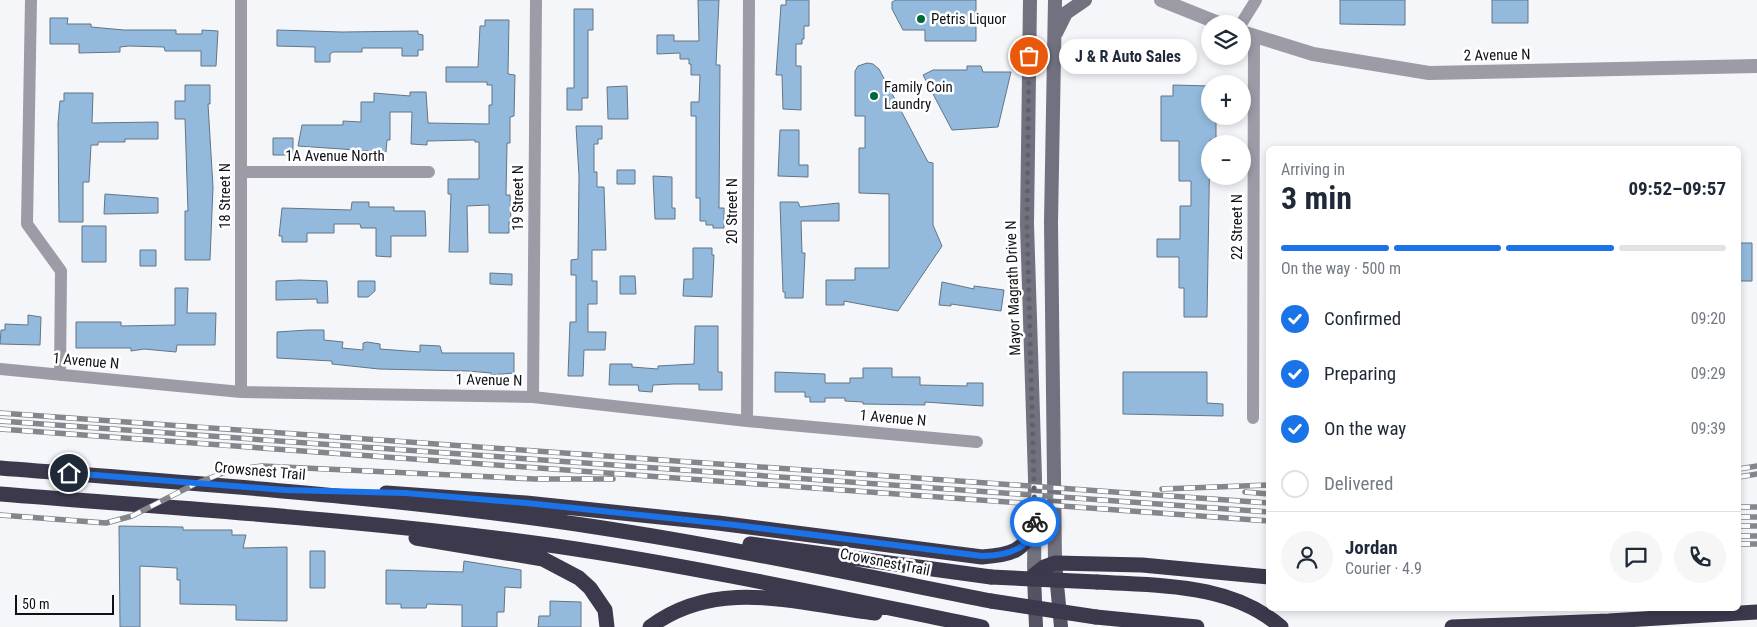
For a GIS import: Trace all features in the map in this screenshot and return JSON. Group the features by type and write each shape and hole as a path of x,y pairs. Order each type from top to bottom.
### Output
{"highway":[{"name":"Crowsnest Trail","path":"0,468 285,490 597,527 796,562 991,601 1096,617 1197,627"},
{"path":"285,490 405,493 526,503 718,523 982,556 1004,555 1019,548 1027,541 1035,524"},
{"path":"0,494 279,514 555,546 646,560 801,589 977,626"},
{"path":"279,514 543,559 579,578 590,588 605,610 607,627"},
{"path":"597,527 740,542 991,577 1169,586 1224,595 1250,605 1281,627"},
{"path":"1034,575 1044,567 1055,563 1159,566 1266,577"},
{"path":"650,627 687,605 703,600 737,597 761,597 977,626"},
{"path":"1741,603 1757,603"},
{"path":"1452,627 1609,621 1757,612"}],"main road":[{"name":"Mayor Magrath Drive N","path":"1030,0 1027,224 1035,524 1034,575"},
{"path":"1055,0 1053,44 1052,356 1055,563 1061,627"},
{"path":"1053,44 1066,13 1085,0"},
{"path":"1034,575 1036,627"}],"street":[{"path":"31,0 27,224 61,271 60,375"},
{"name":"18 Street N","path":"241,0 241,392"},
{"name":"19 Street N","path":"533,397 536,0"},
{"name":"20 Street N","path":"747,421 749,0"},
{"path":"1161,0 1201,16"},
{"path":"1247,15 1256,0"},
{"name":"2 Avenue N","path":"1251,36 1313,54 1429,72 1757,66"},
{"name":"22 Street N","path":"1248,65 1253,418"},
{"name":"1A Avenue North","path":"241,172 429,172"},
{"name":"1 Avenue N","path":"0,369 241,392 533,397 747,421 976,442"}],"building":[{"path":"698,0 719,0 716,65 720,65 719,208 724,208 724,228 713,228 713,225 706,225 706,221 700,221 700,198 696,198 696,116 691,116 691,102 699,102 700,75 691,75 689,59 680,59 680,53 657,54 657,35 674,35 674,41 699,41"},
{"path":"786,0 809,0 809,26 804,26 802,44 796,44 796,66 801,66 801,110 783,109 782,75 776,75 781,5 786,5"},
{"path":"896,0 976,0 976,41 925,41 925,30 903,30 892,9 892,2"},
{"path":"1340,0 1405,0 1405,25 1340,24"},
{"path":"1492,0 1528,0 1528,23 1492,23"},
{"path":"574,9 593,9 593,30 588,30 588,98 582,98 582,110 567,110 567,88 574,88"},
{"path":"50,18 68,18 67,24 91,24 91,27 124,30 176,30 176,34 202,34 202,30 218,31 216,66 201,66 201,51 165,51 164,47 129,46 120,47 120,52 79,53 79,44 50,44"},
{"path":"485,20 509,20 508,74 515,75 514,116 510,117 510,143 507,143 506,195 510,195 511,222 509,222 509,233 489,233 489,205 467,206 468,252 449,252 451,194 448,194 448,179 479,179 479,142 475,142 475,140 427,141 427,145 411,144 412,112 390,112 390,140 387,140 386,152 298,146 302,125 343,125 343,121 361,122 361,102 374,102 374,93 410,96 410,92 426,92 428,123 489,124 489,105 492,105 492,85 487,85 487,82 446,82 446,67 478,67 480,26 485,26"},
{"path":"277,30 342,32 418,31 418,34 423,35 423,50 418,50 418,56 402,56 402,48 362,48 362,52 333,52 330,54 330,62 315,62 315,47 277,46"},
{"path":"867,63 873,64 879,69 928,162 933,163 933,225 942,246 898,311 844,301 844,305 826,305 826,280 855,280 855,268 889,268 889,194 859,193 859,148 865,148 865,116 855,116 855,71 858,66"},
{"path":"967,66 981,66 983,72 1011,72 998,127 952,130 923,75 933,70 967,70"},
{"path":"185,85 210,85 210,104 208,104 213,187 210,260 185,260 185,211 188,211 185,119 175,119 175,101 185,101"},
{"path":"1173,85 1201,86 1201,125 1216,125 1216,135 1201,135 1201,185 1209,185 1207,317 1184,317 1184,288 1179,288 1179,257 1157,257 1157,239 1180,239 1180,206 1191,206 1191,181 1179,181 1179,141 1161,141 1161,96 1173,96"},
{"path":"627,86 628,119 608,119 607,87"},
{"path":"64,93 93,93 92,123 158,122 158,139 125,139 125,142 98,142 98,145 91,145 89,182 83,182 83,222 59,222 58,123 60,101 64,101"},
{"path":"576,126 602,126 602,139 598,139 598,144 594,144 594,172 597,172 597,187 604,187 606,250 592,250 592,281 597,281 597,304 588,304 588,332 606,332 605,350 584,350 583,376 568,376 570,322 576,322 576,275 571,275 571,260 578,259 579,176"},
{"path":"780,130 799,130 799,165 808,165 808,177 778,176"},
{"path":"273,138 293,138 293,155 273,155"},
{"path":"617,170 635,170 635,184 617,184"},
{"path":"653,176 672,177 672,208 675,208 675,219 655,219"},
{"path":"105,194 158,198 158,213 104,214"},
{"path":"352,202 369,202 369,207 394,207 394,211 425,211 426,236 391,236 391,257 376,256 376,228 361,228 360,224 334,224 334,233 307,233 307,242 282,242 282,236 279,236 282,208 351,210"},
{"path":"780,202 798,202 800,207 839,203 839,221 801,221 802,253 805,253 803,298 785,298 785,292 783,292"},
{"path":"82,226 106,226 106,262 82,262"},
{"path":"1741,243 1752,243 1752,281 1741,281"},
{"path":"693,248 712,248 712,255 714,255 712,297 683,296 684,279 693,279"},
{"path":"140,250 156,250 156,266 140,266"},
{"path":"490,273 512,274 512,285 490,284"},
{"path":"620,276 635,276 636,294 620,294"},
{"path":"276,281 327,281 328,303 317,303 317,299 276,300"},
{"path":"358,281 375,281 375,291 368,297 358,297"},
{"path":"942,282 974,289 974,286 1004,290 1001,311 951,304 951,306 939,305"},
{"path":"175,288 188,288 187,313 216,313 215,345 177,345 176,352 144,349 131,351 131,348 76,348 76,322 121,322 121,326 175,325"},
{"path":"28,315 41,317 40,345 0,344 1,330 5,330 5,324 28,325"},
{"path":"695,326 718,326 718,372 722,372 722,390 699,390 699,384 674,384 653,385 652,392 639,391 638,385 609,385 610,364 632,364 632,367 658,369 658,366 694,364"},
{"path":"324,330 324,340 343,342 342,348 363,350 363,343 367,342 380,344 380,349 420,352 420,345 440,346 442,353 514,353 514,373 491,375 491,373 468,371 379,369 332,364 332,361 277,358 277,332"},
{"path":"863,368 892,368 892,377 920,377 920,385 967,386 967,383 983,383 983,406 925,402 925,405 863,404 863,402 845,401 845,398 825,398 825,402 810,402 810,397 805,397 805,392 775,392 775,372 825,374 825,383 850,383 850,378 863,378"},
{"path":"1123,372 1207,372 1207,403 1223,404 1223,416 1123,414"},
{"path":"119,526 183,527 183,530 232,530 232,535 246,535 243,548 287,547 287,621 236,620 236,605 180,604 180,580 177,580 177,568 140,566 140,627 120,627"},
{"path":"310,551 325,551 325,588 310,588"},
{"path":"464,561 521,570 521,588 505,587 504,612 497,612 497,627 462,627 462,605 427,604 426,608 401,608 401,604 386,604 386,570 463,572"},
{"path":"550,601 581,602 581,627 538,627 539,616 550,616"}],"railway":[{"path":"0,413 1266,503"},
{"path":"0,421 1266,512"},
{"path":"0,429 1266,521"},
{"path":"0,515 106,523 132,516 197,483 231,470 262,466 535,479 613,479"},
{"path":"1741,469 1757,466"},
{"path":"1741,477 1757,474"},
{"path":"1162,489 1266,485"},
{"path":"1245,492 1266,494"},
{"path":"1741,507 1757,507"},
{"path":"1741,517 1757,517"},
{"path":"1741,526 1757,526"},
{"path":"1741,536 1757,536"},
{"path":"1741,544 1757,544"}],"way so far":[{"path":"1029,56 1027,224 1035,464 1035,522"}],"place":[{"name":"Petris Liquor","path":"921,19"},
{"name":"J & R Auto Sales","path":"1029,56"},
{"name":"Family Coin Laundry","path":"874,96"}],"route":[{"path":"69,473 285,490 405,493 526,503 735,525 982,556 1004,555 1024,545 1031,536 1035,522"}]}
